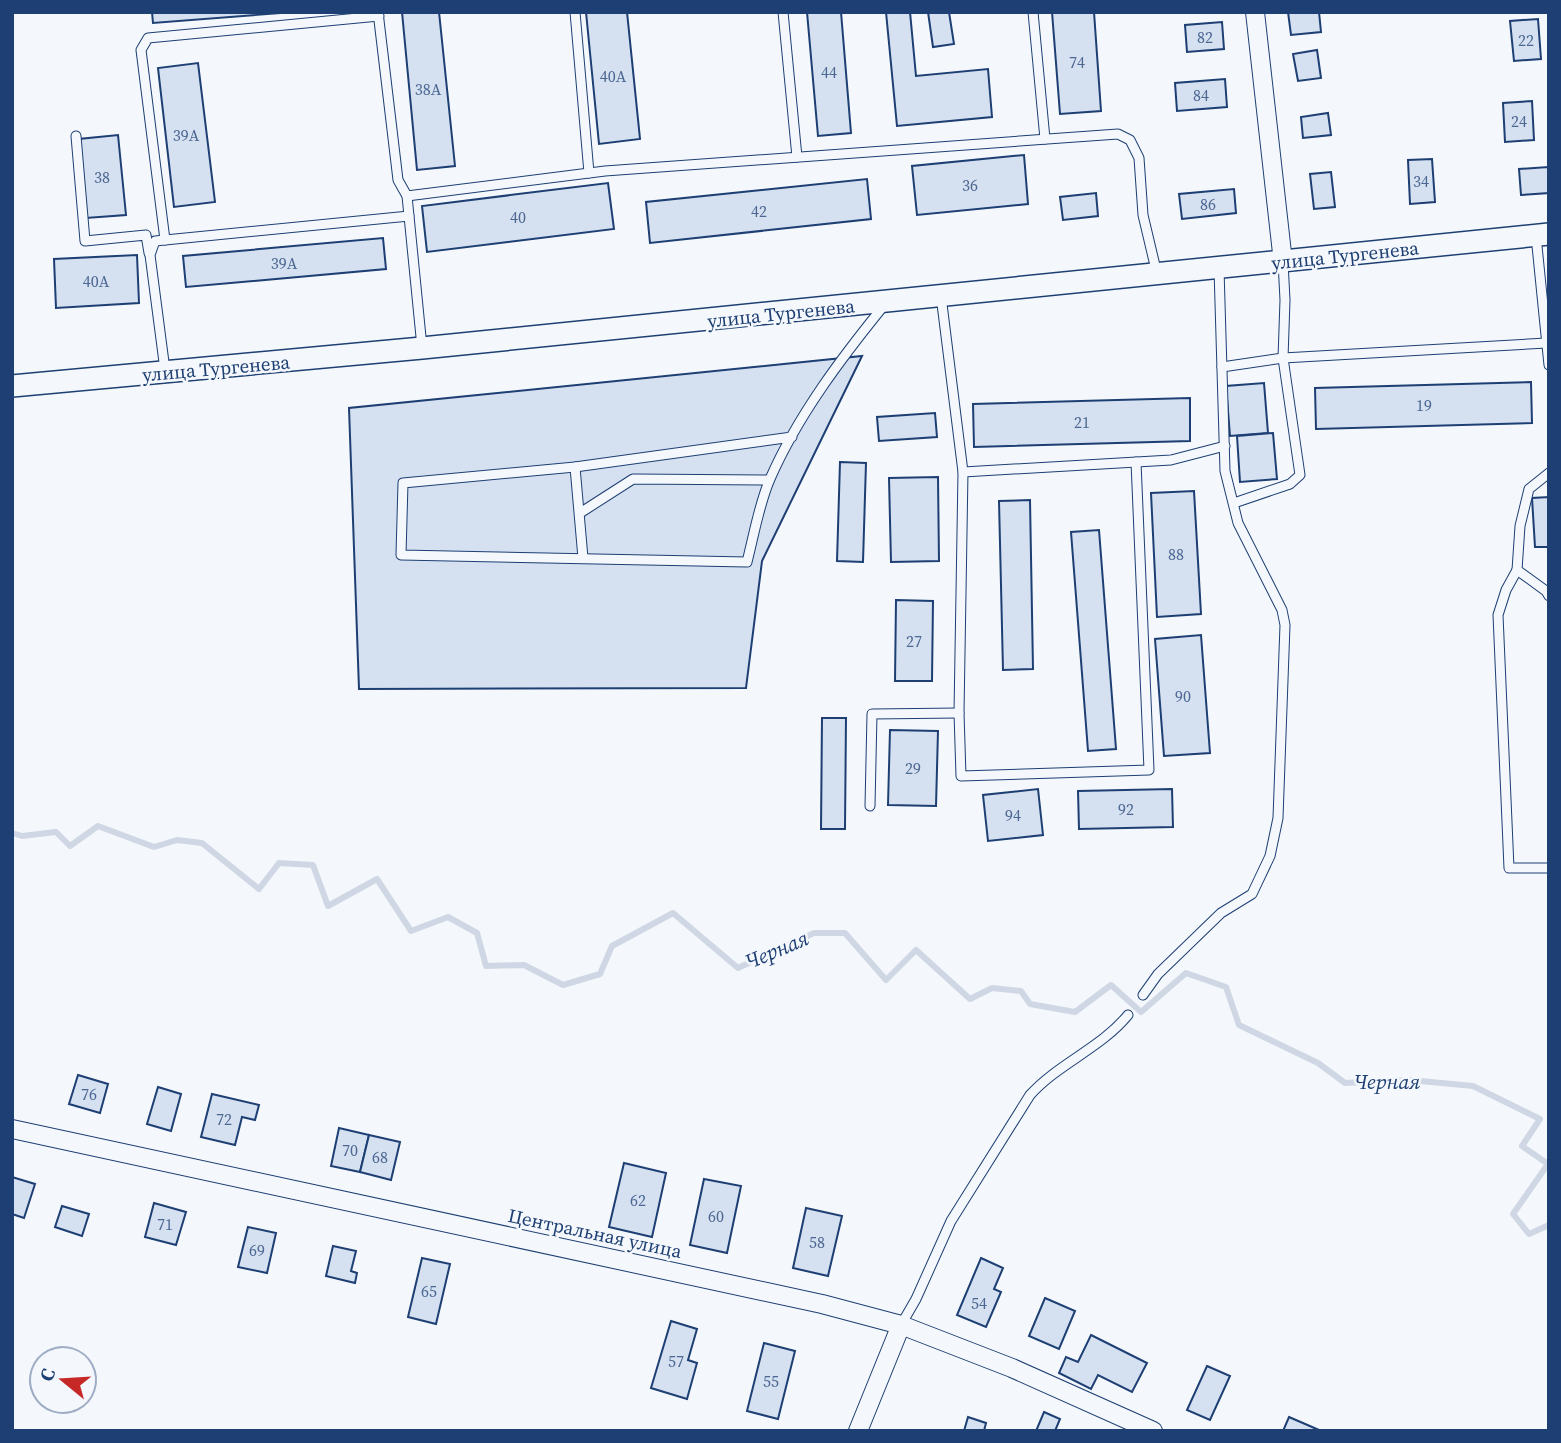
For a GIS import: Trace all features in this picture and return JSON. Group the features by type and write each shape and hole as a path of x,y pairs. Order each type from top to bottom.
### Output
{"street":[{"path":"1255,12 1283,262"},
{"name":"улица Тургенева","path":"12,386 422,348 1543,235"},
{"name":"Центральная улица","path":"12,1129 822,1304 901,1325 1012,1368 1153,1431"},
{"path":"858,1431 901,1325"}],"lane":[{"path":"575,12 589,173"},
{"path":"783,12 797,157"},
{"path":"1033,12 1045,139"},
{"path":"165,240 141,50 148,38 379,14 398,180 407,196 422,348"},
{"path":"407,196 589,173 1118,134 1130,140 1139,158 1143,215 1157,274"},
{"path":"76,136 85,240 146,235 166,373"},
{"path":"150,255 155,241 409,216"},
{"path":"1543,235 1549,365"},
{"path":"1234,503 1290,484 1300,475 1283,358 1283,262"},
{"path":"1143,995 1158,974 1221,913 1252,894 1270,856 1278,818 1284,625 1282,611 1238,523 1226,471 1219,268"},
{"path":"941,296 962,471 959,713 961,776 1149,771 1136,462"},
{"path":"792,437 575,467 403,483 401,555 747,562 769,480 792,437 841,358 887,302"},
{"path":"1222,367 1283,358 1546,343"},
{"path":"962,471 1171,460 1225,446"},
{"path":"575,467 583,558"},
{"path":"1549,473 1529,489 1520,526 1517,570 1506,590 1498,615 1509,868 1549,868"},
{"path":"580,513 633,479 769,480"},
{"path":"1517,570 1549,596"},
{"path":"870,806 872,714 959,713"},
{"path":"901,1325 916,1299 951,1221 1030,1095 1044,1079 1115,1031 1128,1015"}],"building":[{"path":"152,12 294,12 153,23"},
{"path":"402,12 439,12 455,166 417,170"},
{"path":"586,12 627,12 640,139 599,144"},
{"path":"807,12 841,12 851,133 818,136"},
{"path":"886,12 910,12 916,76 988,69 992,117 897,126"},
{"path":"928,12 949,12 954,44 933,47"},
{"path":"1052,12 1094,12 1101,111 1060,114"},
{"path":"1288,12 1319,12 1321,32 1291,35"},
{"path":"1538,19 1541,59 1514,61 1510,21"},
{"path":"1222,22 1224,49 1187,52 1185,25"},
{"path":"1317,50 1321,78 1298,81 1293,54"},
{"path":"198,63 215,202 174,207 158,68"},
{"path":"1225,79 1227,107 1177,111 1175,83"},
{"path":"1532,101 1534,140 1505,142 1503,103"},
{"path":"1328,113 1331,135 1303,138 1301,117"},
{"path":"118,135 126,215 86,218 79,139"},
{"path":"1024,155 1028,204 917,215 912,166"},
{"path":"1432,159 1435,202 1410,204 1408,160"},
{"path":"1548,167 1549,193 1521,195 1519,169"},
{"path":"1331,172 1335,207 1314,209 1310,174"},
{"path":"867,179 871,219 650,243 646,202"},
{"path":"608,183 614,229 427,252 422,206"},
{"path":"1234,189 1236,213 1182,219 1179,194"},
{"path":"1096,193 1098,216 1063,220 1060,197"},
{"path":"383,238 386,269 186,287 183,256"},
{"path":"137,255 139,303 56,308 54,259"},
{"path":"862,356 762,561 746,688 359,689 349,408"},
{"path":"1531,382 1532,423 1316,429 1315,388"},
{"path":"1264,383 1268,433 1230,436 1226,386"},
{"path":"1190,398 1190,441 974,447 973,404"},
{"path":"935,413 937,437 879,441 877,417"},
{"path":"1273,433 1277,479 1240,482 1237,436"},
{"path":"840,462 866,463 863,562 837,561"},
{"path":"938,477 939,561 891,562 889,478"},
{"path":"1194,491 1201,614 1157,617 1151,493"},
{"path":"1549,497 1549,547 1535,547 1532,498"},
{"path":"1030,500 1033,669 1003,670 999,501"},
{"path":"1099,530 1116,749 1088,751 1071,532"},
{"path":"896,600 933,601 932,681 895,681"},
{"path":"1201,635 1210,753 1164,756 1155,639"},
{"path":"822,718 846,718 845,829 821,829"},
{"path":"890,730 938,731 936,806 888,805"},
{"path":"1038,789 1043,835 988,841 983,795"},
{"path":"1172,789 1173,827 1079,829 1078,791"},
{"path":"78,1075 108,1084 100,1113 69,1104"},
{"path":"158,1087 181,1094 171,1131 147,1124"},
{"path":"212,1094 259,1105 255,1120 242,1117 235,1145 201,1137"},
{"path":"339,1128 369,1135 360,1172 331,1166"},
{"path":"369,1135 400,1142 391,1180 360,1172"},
{"path":"624,1163 666,1173 652,1237 609,1227"},
{"path":"12,1177 35,1184 24,1218 12,1214"},
{"path":"704,1179 741,1186 727,1253 690,1245"},
{"path":"154,1203 186,1212 176,1245 145,1237"},
{"path":"62,1206 89,1214 82,1236 55,1227"},
{"path":"806,1208 842,1216 828,1276 793,1268"},
{"path":"248,1227 276,1233 267,1273 238,1267"},
{"path":"333,1246 356,1251 351,1271 357,1273 355,1283 326,1276"},
{"path":"422,1258 450,1264 436,1324 408,1317"},
{"path":"981,1258 1003,1268 994,1289 1001,1292 986,1327 957,1315"},
{"path":"1045,1298 1075,1311 1059,1349 1029,1336"},
{"path":"671,1321 697,1329 688,1360 697,1363 687,1399 651,1388"},
{"path":"1091,1335 1147,1363 1132,1392 1098,1375 1091,1389 1059,1373 1066,1357 1078,1362"},
{"path":"764,1343 795,1351 778,1419 747,1411"},
{"path":"1207,1366 1230,1376 1210,1420 1187,1410"},
{"path":"1044,1412 1060,1419 1055,1431 1036,1431"},
{"path":"968,1417 986,1423 984,1431 964,1431"},
{"path":"1289,1417 1319,1430 1319,1431 1283,1431"}],"waterway":[{"name":"Черная","path":"12,833 22,836 56,832 70,846 98,826 154,847 177,840 202,843 259,889 279,863 313,865 328,906 377,879 411,931 448,917 477,933 486,966 524,965 563,985 600,974 612,946 673,913 738,968 814,933 845,933 886,980 916,950 970,999 992,988 1021,991 1030,1004 1075,1012 1111,985 1141,1012 1186,973 1226,987 1239,1025 1318,1063 1345,1083 1410,1080 1473,1086 1540,1119 1522,1146 1548,1164 1513,1214 1529,1234 1549,1225"}]}
